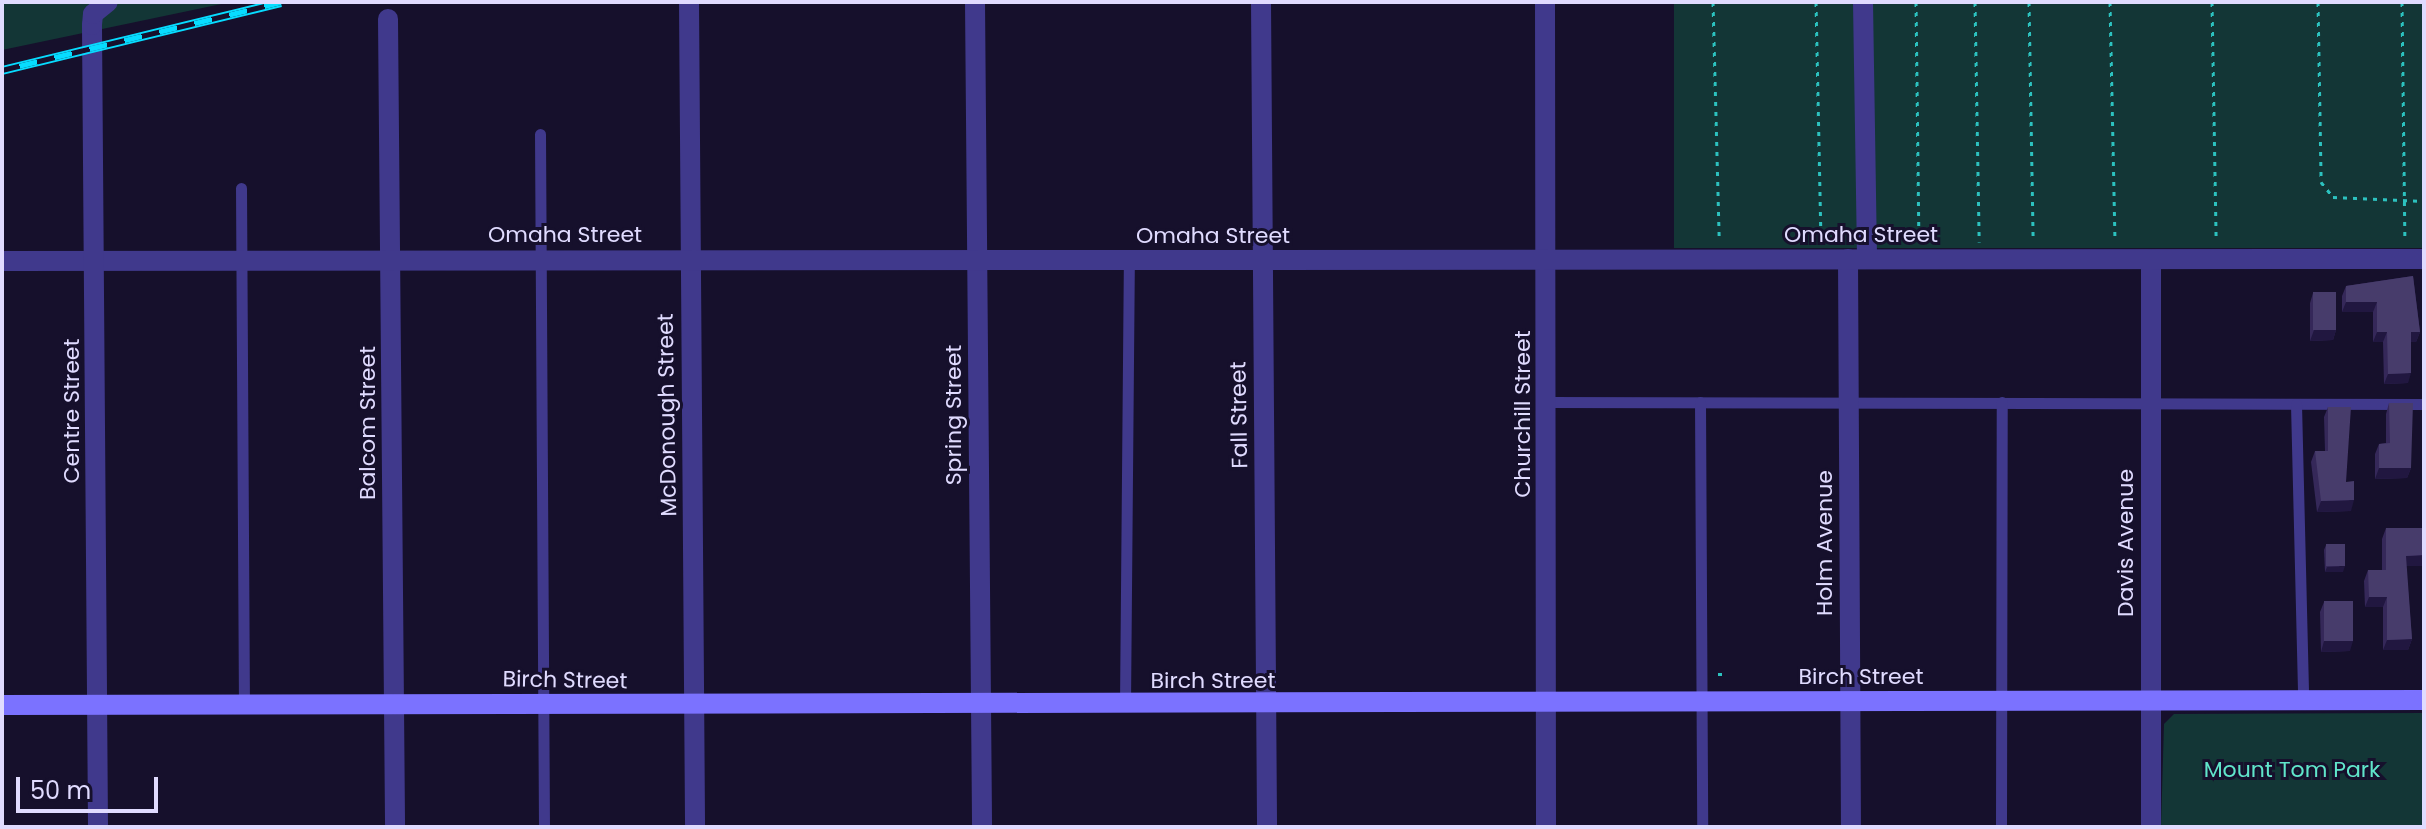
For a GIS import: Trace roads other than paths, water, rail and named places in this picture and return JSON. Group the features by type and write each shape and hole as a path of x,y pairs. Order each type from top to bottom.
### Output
{"main road":[{"name":"Birch Street","path":"2,705 394,700 695,707 2424,700"}],"street":[{"name":"Centre Street","path":"98,827 93,14 108,2"},
{"name":"McDonough Street","path":"689,2 695,827"},
{"name":"Spring Street","path":"975,2 982,827"},
{"name":"Fall Street","path":"1261,2 1267,827"},
{"name":"Churchill Street","path":"1545,2 1548,260 1546,827"},
{"name":"Holm Avenue","path":"1851,827 1848,405 1857,259 1863,2"},
{"name":"Balcom Street","path":"388,19 395,827"},
{"name":"Omaha Street","path":"2,261 2414,259"},
{"name":"Davis Avenue","path":"2151,260 2151,827"}],"lane":[{"path":"540,134 544,827"},
{"path":"241,188 244,702"},
{"path":"1125,705 1129,260"},
{"path":"1547,402 1848,405 2002,402 2151,406 2424,404"},
{"path":"1700,402 1702,827"},
{"path":"2001,827 2002,402"},
{"path":"2296,404 2303,701"}],"railway":[{"path":"2,70 281,2"}],"park label":[{"name":"Mount Tom Park","path":"2292,770"}]}
